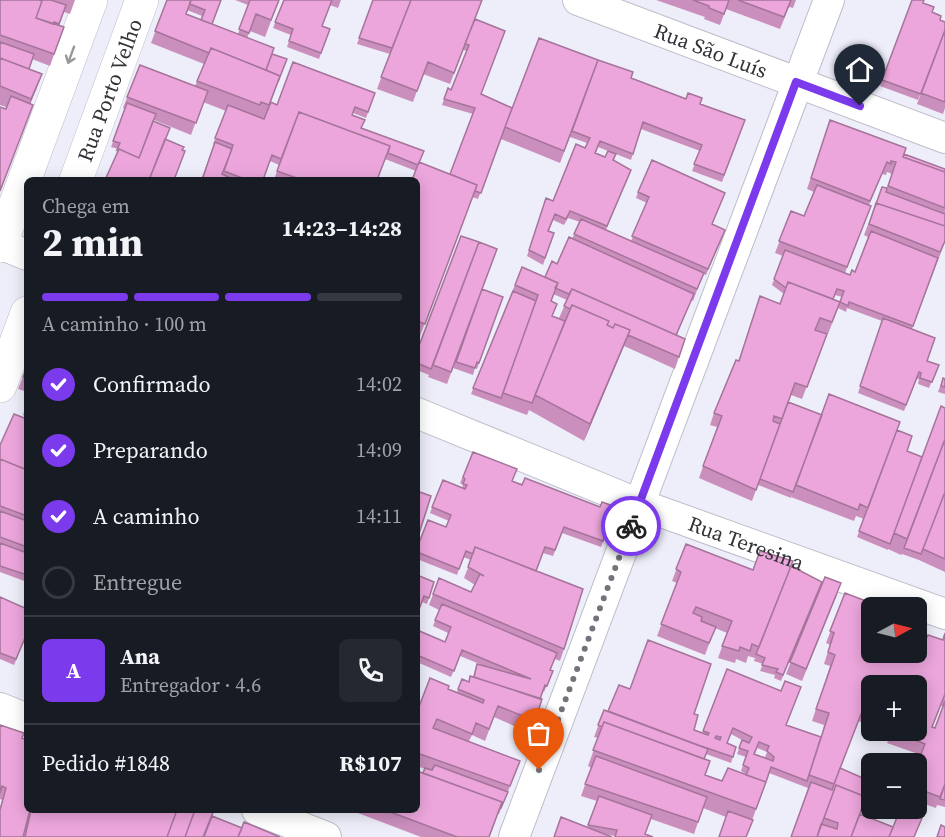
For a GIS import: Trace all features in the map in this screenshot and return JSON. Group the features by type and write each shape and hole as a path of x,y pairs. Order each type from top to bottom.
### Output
{"main road":[{"path":"26,177 92,0"},
{"name":"Rua Porto Velho","path":"77,177 142,0"},
{"path":"0,245 24,181"},
{"path":"0,386 24,321"}],"street":[{"name":"Rua São Luís","path":"578,0 945,138"},
{"path":"514,837 796,82 829,0"},
{"path":"0,245 24,254"},
{"name":"Rua Teresina","path":"420,414 639,504 945,614"},
{"path":"0,708 24,718"},
{"path":"265,813 326,837"}],"building":[{"path":"0,0 42,1 36,18 64,27 54,54 0,35"},
{"path":"39,0 51,0 66,5 59,24 36,18 42,1"},
{"path":"167,0 191,0 186,14 274,48 266,70 211,48 209,53 155,31"},
{"path":"191,0 221,0 212,24 201,20 205,10 190,4"},
{"path":"250,0 279,0 271,20 256,14 249,33 239,29"},
{"path":"284,0 332,0 322,26 330,29 321,53 289,41 293,29 275,22"},
{"path":"373,0 411,0 392,48 359,38"},
{"path":"411,0 482,0 454,73 428,62 417,91 381,77"},
{"path":"693,0 729,0 724,14"},
{"path":"738,0 791,0 784,17"},
{"path":"912,0 924,0 923,3 934,7 932,12 941,16 940,20 945,22 945,30 921,94 882,80"},
{"path":"475,19 505,31 481,94 512,108 481,193 475,191 477,185 450,174 475,108 444,99 448,88 451,90 469,45 465,44"},
{"path":"945,30 945,102 921,93"},
{"path":"539,38 598,60 564,151 505,127"},
{"path":"0,42 34,54 29,69 0,58"},
{"path":"211,48 280,76 269,105 261,102 260,105 197,81"},
{"path":"272,54 287,59 278,82 280,76 266,70"},
{"path":"0,58 42,74 31,99 0,86"},
{"path":"598,60 633,72 631,78 686,99 688,93 702,98 700,104 745,120 724,175 694,164 702,145 643,122 633,154 600,141 595,153 605,157 608,151 616,154 613,160 631,170 607,226 570,211 566,219 555,214 548,231 554,233 545,258 529,250 546,198 553,201 576,144 585,148 590,138 572,131"},
{"path":"293,62 375,93 368,112 355,107 352,115 365,120 361,128 424,151 418,165 388,153 390,146 299,112 281,159 272,155 264,177 239,177 224,171 233,145 215,138 228,105 264,119 271,102 277,105"},
{"path":"140,65 208,91 196,123 127,97"},
{"path":"11,96 33,105 0,191 0,107 6,109"},
{"path":"127,103 156,114 139,158 117,150 120,143 113,141"},
{"path":"299,112 390,146 378,177 294,177 277,171"},
{"path":"830,120 906,148 903,157 945,172 945,208 888,186 896,162 891,161 891,164 887,162 870,201 811,178"},
{"path":"153,121 170,128 150,177 106,177 119,149 139,158"},
{"path":"165,139 184,147 182,150 185,151 175,177 150,177"},
{"path":"215,142 232,149 222,174 228,177 203,177"},
{"path":"904,154 945,169 945,172 903,157"},
{"path":"652,160 725,193 712,224 725,230 708,269 632,236 649,197 638,192"},
{"path":"419,162 477,185 425,324 420,322 420,177 413,177"},
{"path":"817,185 871,206 847,267 779,241 791,211 804,216"},
{"path":"882,187 887,188 886,192 945,214 945,226 876,203"},
{"path":"876,203 945,226 945,241 940,252 869,224"},
{"path":"581,219 704,273 697,289 574,234"},
{"path":"871,231 938,258 913,326 849,302 848,306 840,302 844,291 837,289 833,299 788,282 786,288 774,279 785,250 850,275 852,270 855,272"},
{"path":"461,236 479,242 431,369 420,364 420,343"},
{"path":"569,237 694,294 676,335 572,289 569,294 555,288 558,283 545,277 552,261 557,264"},
{"path":"479,242 497,249 451,372 433,365"},
{"path":"522,267 558,283 551,301 557,304 552,316 565,321 532,403 503,393 538,295 515,285"},
{"path":"788,282 840,302 832,322 820,318 815,330 827,334 807,387 795,383 782,419 774,416 773,421 780,424 756,490 703,466 722,416 714,413 736,360 739,361 760,296 780,304"},
{"path":"482,289 503,297 479,363 477,362 475,368 456,362"},
{"path":"572,289 685,339 679,357 628,335 630,330 615,324 613,328 607,325 609,321 572,305 570,309 564,306"},
{"path":"513,291 536,301 501,398 473,388"},
{"path":"572,305 609,321 607,325 613,328 615,324 630,330 590,424 535,395"},
{"path":"883,318 935,338 927,361 939,365 932,382 920,378 921,373 919,372 906,405 860,386"},
{"path":"943,378 945,379 945,387 941,386"},
{"path":"829,394 900,422 868,508 860,504 858,510 796,485"},
{"path":"788,402 822,415 793,492 760,479"},
{"path":"941,406 945,408 945,439 907,539 894,533"},
{"path":"14,414 24,418 24,469 0,459 0,445"},
{"path":"897,430 912,436 907,451 922,457 890,544 859,531"},
{"path":"945,439 945,492 921,554 904,548"},
{"path":"473,452 517,469 512,481 522,485 525,478 600,507 602,502 616,507 603,541 564,527 555,550 545,547 536,571 475,547 473,554 466,551 459,569 420,553 420,540 428,520 446,527 451,515 432,507 443,480 465,489 467,485 463,484 465,479 463,477"},
{"path":"0,459 24,469 24,515 0,506"},
{"path":"420,492 431,496 420,531"},
{"path":"945,492 945,559 923,549"},
{"path":"0,511 24,520 24,546 0,537"},
{"path":"0,543 24,552 24,574 0,566"},
{"path":"686,544 753,570 760,551 793,561 759,647 752,644 750,651 740,647 739,651 722,646 732,621 696,607 693,613 702,617 701,621 716,627 709,643 661,624 681,572 676,569"},
{"path":"475,547 583,589 564,649 433,594 439,578 471,592 480,574 484,576 468,567"},
{"path":"791,566 822,582 783,675 776,672 778,669 762,665 765,658 756,654"},
{"path":"420,576 434,582 429,598 424,596 420,607"},
{"path":"825,577 841,583 806,669 790,662"},
{"path":"845,593 861,599 861,663 927,663 928,635 943,640 945,633 945,694 932,727 935,728 945,701 945,784 940,797 927,792 927,753 921,753 925,744 917,741 927,741 927,675 861,675 861,714 834,784 809,775 829,713 816,709 835,655 828,652 834,633 830,631"},
{"path":"0,597 24,608 24,640 16,659 0,653"},
{"path":"442,604 557,653 550,670 553,671 540,699 474,677 477,664 531,679 462,650 454,671 420,656 420,631 445,642 451,627 435,620"},
{"path":"648,640 711,664 694,714 698,715 694,730 708,735 709,733 703,731 727,669 781,691 785,681 801,687 786,725 821,737 807,781 771,767 766,782 746,775 749,768 743,765 748,751 739,748 742,740 749,743 752,737 733,728 727,743 736,747 733,757 608,711 619,685 630,689","holes":["759,742 769,746 767,751 774,757 773,761 754,754"]},
{"path":"470,676 542,699 535,721 498,706 489,729 476,723 472,734 437,719 433,728 520,761 510,786 420,754 420,704 430,678 449,686 448,689 483,703 484,700 458,689 462,679 469,682"},
{"path":"604,710 708,749 704,759 604,722 602,727 598,725"},
{"path":"604,722 710,761 705,775 722,781 728,768 766,782 756,809 593,750"},
{"path":"0,725 24,733 22,738 24,739 24,813 29,813 23,837 0,837 0,810 6,788 2,786 0,793"},
{"path":"596,756 707,797 698,822 585,784"},
{"path":"435,765 508,792 501,808 502,802 423,773 425,768 432,770"},
{"path":"840,768 861,777 861,795 836,785 817,837 791,837 811,782 832,790"},
{"path":"420,772 502,802 489,837 457,837 393,813 420,813"},
{"path":"945,784 945,800 940,799"},
{"path":"836,785 861,795 861,810 851,837 817,837 821,824 837,829 838,823 824,818"},
{"path":"599,796 652,815 645,834 653,837 615,837 617,830 588,825"},
{"path":"728,811 753,820 746,837 719,837"},
{"path":"30,813 176,813 167,837 25,837"},
{"path":"176,813 194,813 185,837 167,837"},
{"path":"194,813 213,813 203,837 185,837"},
{"path":"860,814 861,819 873,819 893,827 889,837 851,837"},
{"path":"212,816 242,828 238,837 204,837"},
{"path":"561,817 612,837 554,837"},
{"path":"896,819 922,819 914,837 889,837"},
{"path":"244,822 280,837 238,837"},
{"path":"941,825 945,827 945,837 937,837"}],"way so far":[{"path":"539,770 631,526"}],"route":[{"path":"631,526 796,82 860,106"}]}
